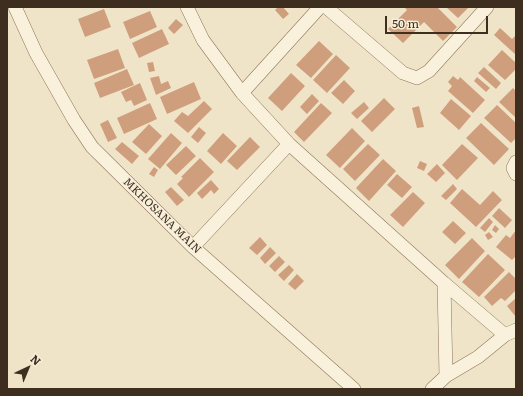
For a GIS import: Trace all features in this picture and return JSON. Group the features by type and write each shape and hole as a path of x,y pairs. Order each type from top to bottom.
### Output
{"street":[{"name":"MKHOSANA MAIN","path":"15,7 36,54 74,120 92,147 193,247 354,389"},
{"path":"188,7 203,40 242,93 289,144 444,283 511,333 478,357 446,376 432,389"},
{"path":"242,93 320,7"},
{"path":"326,7 403,73 417,78 429,71 487,7"},
{"path":"193,247 289,144"},
{"path":"516,162 513,168 516,174"},
{"path":"444,283 446,376"}],"building":[{"path":"278,7 283,7 289,14 283,19 275,10"},
{"path":"404,7 437,7 457,27 443,41 424,22 403,43 388,29 407,10"},
{"path":"446,7 469,7 458,18"},
{"path":"104,9 111,27 85,37 78,19"},
{"path":"150,11 157,27 130,39 123,22"},
{"path":"176,19 183,25 174,34 168,28"},
{"path":"500,28 512,39 516,35 516,55 494,35"},
{"path":"162,29 169,44 139,58 132,43"},
{"path":"319,41 333,54 311,78 296,65"},
{"path":"118,49 125,68 94,79 87,60"},
{"path":"502,50 516,63 516,69 505,80 488,65"},
{"path":"336,55 350,68 327,93 313,80"},
{"path":"153,62 155,71 149,72 147,63"},
{"path":"484,67 501,83 496,89 478,73"},
{"path":"127,69 134,85 100,98 94,83"},
{"path":"291,73 305,86 282,111 268,98"},
{"path":"159,76 161,84 168,81 171,88 156,95 150,78"},
{"path":"453,76 458,80 460,77 485,100 473,113 448,91 452,86 448,82"},
{"path":"477,77 490,88 486,92 474,81"},
{"path":"344,80 355,91 343,104 331,93"},
{"path":"194,82 201,99 167,114 160,97"},
{"path":"140,83 147,100 134,106 131,100 126,102 121,92"},
{"path":"513,88 516,91 516,118 499,102"},
{"path":"312,94 319,101 307,114 300,107"},
{"path":"384,98 395,109 372,132 361,121"},
{"path":"451,99 471,116 459,130 440,113"},
{"path":"204,101 212,109 188,133 174,121 182,112 188,116"},
{"path":"364,102 369,108 357,119 351,113"},
{"path":"150,103 157,119 124,134 117,118"},
{"path":"321,103 332,113 304,142 294,132"},
{"path":"497,105 516,123 516,138 511,143 484,118"},
{"path":"419,106 424,127 417,128 412,108"},
{"path":"108,120 117,138 108,142 100,124"},
{"path":"481,123 509,149 494,165 466,138"},
{"path":"149,124 162,136 146,154 132,142"},
{"path":"199,127 206,133 198,143 191,137"},
{"path":"352,128 365,141 340,168 326,155"},
{"path":"171,133 182,143 160,169 148,159"},
{"path":"223,133 237,146 221,164 207,151"},
{"path":"250,137 260,147 237,170 227,161"},
{"path":"122,142 139,156 132,164 115,149"},
{"path":"368,144 380,155 355,181 343,169"},
{"path":"462,144 478,158 457,180 442,165"},
{"path":"186,146 196,156 176,175 166,165"},
{"path":"200,158 214,172 189,197 177,184 183,178 181,177"},
{"path":"383,159 396,171 369,201 356,188"},
{"path":"420,161 427,164 424,171 417,168"},
{"path":"437,164 445,173 436,182 427,174"},
{"path":"154,167 158,170 154,177 149,174"},
{"path":"397,174 412,187 402,198 387,185"},
{"path":"211,180 219,189 214,194 211,190 202,199 197,193"},
{"path":"453,184 457,189 446,200 441,196"},
{"path":"171,187 184,200 177,206 165,192"},
{"path":"462,189 480,205 493,191 502,200 476,227 450,203"},
{"path":"413,192 425,203 403,227 390,215"},
{"path":"499,208 512,220 505,228 492,216"},
{"path":"489,218 493,222 485,232 480,228"},
{"path":"453,221 466,233 455,244 442,232"},
{"path":"495,225 499,229 496,233 492,230"},
{"path":"516,230 516,256 512,260 496,247 506,235 510,238"},
{"path":"489,232 493,237 488,240 485,235"},
{"path":"260,237 267,245 257,255 249,248"},
{"path":"472,238 485,251 459,279 445,265"},
{"path":"270,247 276,253 265,264 260,258"},
{"path":"488,254 505,270 479,297 462,282"},
{"path":"279,256 285,262 275,272 269,266"},
{"path":"289,265 294,270 284,281 278,275"},
{"path":"509,272 516,279 516,290 505,301 501,298 492,306 484,297"},
{"path":"297,274 304,281 295,290 288,284"},
{"path":"516,298 516,317 507,306"}]}
